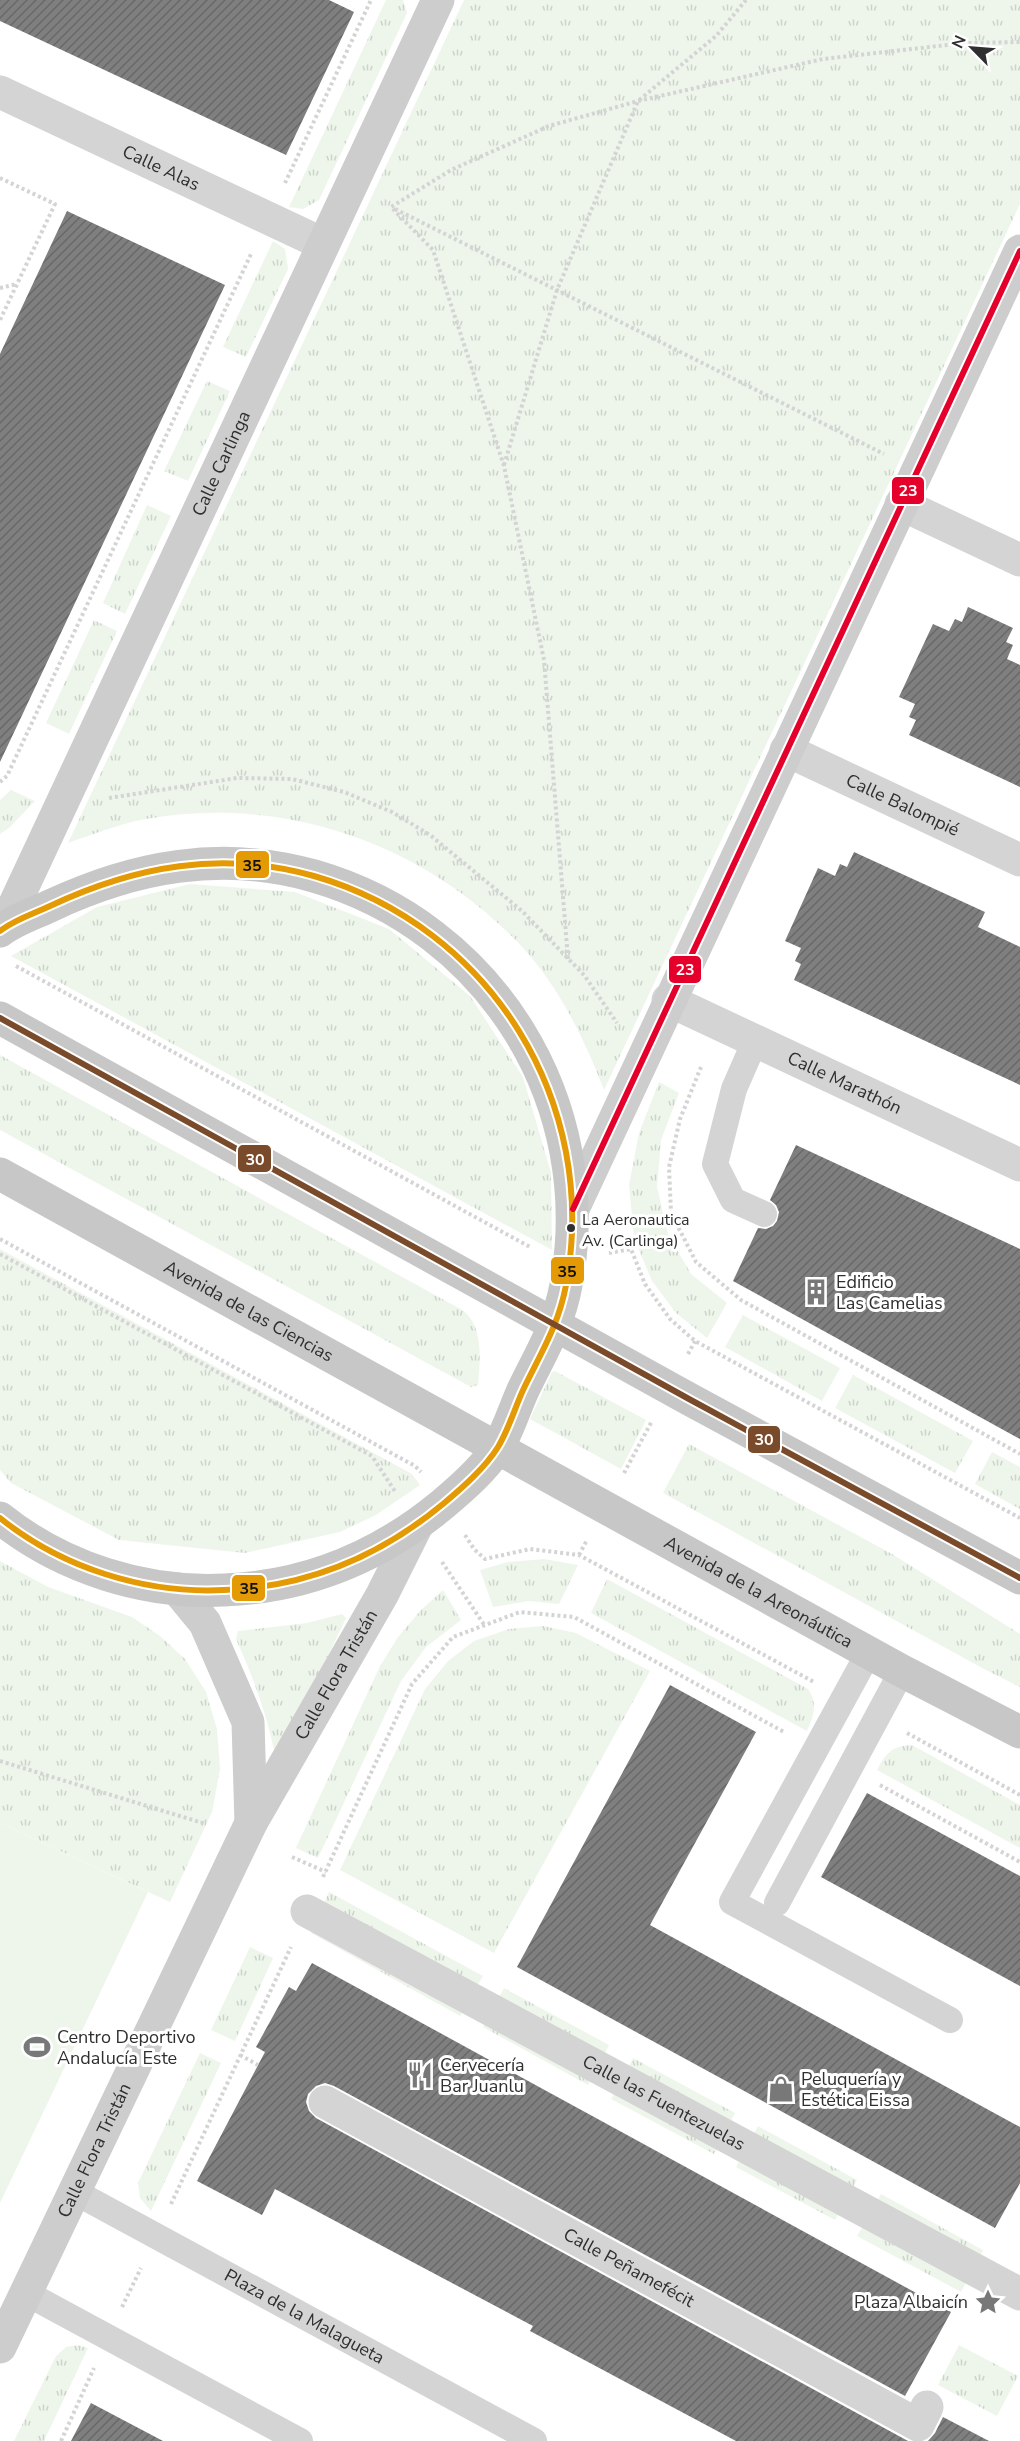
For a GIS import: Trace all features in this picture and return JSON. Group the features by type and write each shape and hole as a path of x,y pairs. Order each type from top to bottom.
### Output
{"main road":[{"path":"0,1518 15,1530 65,1559 120,1579 177,1589 240,1590 303,1580 362,1557 417,1525 460,1490 497,1448 556,1325 570,1260 573,1209 568,1162 558,1116 542,1072 520,1030 492,992 460,957 423,927 382,903 339,884 294,871 247,864 199,864 152,870 106,882 2,929"},
{"path":"0,1018 1020,1578"},
{"name":"Avenida de las Ciencias","path":"0,1174 497,1448"},
{"name":"Avenida de la Areonáutica","path":"497,1448 902,1671 1020,1732"}],"street":[{"name":"Calle Carlinga","path":"2,929 438,0"},
{"name":"Calle Alas","path":"0,92 323,244"},
{"path":"573,1209 668,1000 1019,258"},
{"path":"901,504 1020,560"},
{"name":"Calle Balompié","path":"786,750 1020,860"},
{"name":"Calle Marathón","path":"668,1000 1020,1165"},
{"name":"Calle Flora Tristán","path":"0,2348 251,1823 382,1595 417,1525"},
{"name":"Calle Flora Tristán","path":"177,1589 205,1623 248,1722 251,1823"},
{"name":"Calle las Fuentezuelas","path":"307,1911 1020,2294"},
{"name":"Calle Peñamefécit","path":"325,2102 918,2425 927,2408"}],"lane":[{"path":"755,1041 734,1089 715,1164 733,1200 764,1215"},
{"path":"869,1652 732,1902 950,2020"},
{"path":"777,1903 902,1671"},
{"name":"Plaza de la Malagueta","path":"75,2192 534,2441"},
{"path":"26,2293 300,2441"}],"path":[{"path":"0,782 7,776 371,0"},
{"path":"504,466 557,290 638,101 716,36 746,0"},
{"path":"391,207 451,170 549,126 638,101 823,59 965,43 1020,42"},
{"path":"0,178 55,204 0,320"},
{"path":"350,186 917,470"},
{"path":"391,207 433,250 504,466 544,660 568,959"},
{"path":"0,288 17,284"},
{"path":"99,799 237,778 292,779 344,792 392,812 430,835 522,911 584,975 622,1032"},
{"path":"9,962 558,1261 631,1249 645,1284 670,1319 695,1341 1020,1518"},
{"path":"701,1067 680,1119 669,1167 671,1213 696,1262 741,1300 1020,1454"},
{"path":"0,1239 415,1466 444,1503 474,1549 484,1559 530,1549 579,1555 601,1566"},
{"path":"0,1254 372,1456 485,1626"},
{"path":"624,1472 651,1423"},
{"path":"61,2441 412,1684 453,1637 520,1612 574,1617 816,1750"},
{"path":"0,1761 206,1824"},
{"path":"850,1768 1020,1862"},
{"path":"292,1857 326,1872"},
{"path":"240,2055 258,2065"}],"green space":[{"path":"386,0 403,0 407,13 319,200 303,209 289,207"},
{"path":"464,0 1020,0 1020,204 604,1090 589,1052 560,998 524,949 486,913 444,881 399,856 352,836 302,822 251,814 198,813 146,819 116,826 68,843"},
{"path":"273,241 285,249 288,269 246,357 223,347"},
{"path":"207,381 230,391 188,481 164,471"},
{"path":"147,505 171,516 125,614 103,603"},
{"path":"94,620 117,631 69,734 46,723"},
{"path":"11,790 35,801 9,828 0,834 0,800"},
{"path":"190,884 295,892 389,929 470,996 523,1077 551,1173 552,1250 11,956 97,907"},
{"path":"0,1055 464,1311 470,1318 478,1336 480,1355 478,1385 471,1387 0,1130"},
{"path":"659,1082 679,1093 661,1140 657,1187 668,1234 691,1274 727,1303 707,1338 676,1313 652,1281 634,1238 629,1185 639,1133"},
{"path":"0,1249 412,1474 420,1485 376,1515 340,1532 245,1553 119,1540 11,1483 0,1470"},
{"path":"743,1315 840,1368 822,1401 725,1347"},
{"path":"555,1371 646,1420 621,1469 530,1419 552,1372"},
{"path":"853,1375 973,1441 955,1473 835,1408"},
{"path":"689,1444 892,1554 1020,1634 1020,1687 663,1493"},
{"path":"992,1452 1020,1467 1020,1509 975,1484"},
{"path":"544,1559 578,1565 559,1604 529,1601 493,1607 480,1570 508,1562"},
{"path":"0,1561 48,1587 132,1617 160,1636 185,1659 206,1692 217,1729 220,1769 212,1812 170,1902 0,1823"},
{"path":"607,1579 808,1689 814,1710 807,1731 591,1613"},
{"path":"443,1590 461,1620 426,1647 401,1681 318,1858 296,1848 380,1666 398,1637 421,1610"},
{"path":"342,1614 346,1618 283,1751 274,1750 258,1693 236,1639 238,1631 307,1623"},
{"path":"543,1626 576,1633 650,1671 494,1953 340,1870 425,1689 448,1661 474,1641 509,1629"},
{"path":"912,1745 1020,1805 1020,1848 877,1770 890,1752 899,1747"},
{"name":"Centro Deportivo Andalucía Este","path":"0,1823 148,1892 0,2203"},
{"path":"329,1892 483,1976 460,2016 311,1933"},
{"path":"250,1947 273,1958 235,2041 211,2030"},
{"path":"504,1988 609,2045 588,2085 483,2027"},
{"path":"200,2053 221,2063 151,2211 140,2198 138,2183"},
{"path":"633,2058 735,2113 714,2154 611,2099"},
{"path":"758,2126 857,2180 835,2220 736,2167"},
{"path":"881,2194 983,2250 961,2292 857,2236"},
{"path":"77,2345 88,2348 44,2441 14,2441 56,2356 66,2347"},
{"path":"959,2345 1018,2376 997,2416 938,2385"}],"building":[{"path":"0,0 329,0 354,12 286,155 0,21"},
{"path":"67,211 225,285 0,762 0,354"},
{"path":"968,607 1013,628 1006,642 1013,645 1007,659 1020,665 1020,787 909,735 916,720 909,717 915,704 899,697 933,624 949,631 955,619 962,622"},
{"path":"854,852 985,912 978,927 1020,947 1020,1085 794,980 801,964 795,961 801,948 785,941 818,868 835,876 840,864 847,867"},
{"name":"Edificio Las Camelias","path":"796,1145 1020,1249 1020,1439 733,1281 758,1228 766,1229 777,1221 779,1212 770,1200"},
{"path":"670,1685 756,1732 650,1925 1020,2127 1020,2183 995,2228 517,1967"},
{"path":"867,1793 1020,1876 1020,1986 821,1877"},
{"path":"312,1963 951,2312 905,2396 334,2086 325,2083 316,2086 308,2094 306,2102 309,2111 316,2118 908,2441 736,2441 530,2331 533,2326 275,2189 262,2215 197,2181 265,2052 256,2047 289,1987 296,1991"},
{"path":"91,2403 163,2441 71,2441"},
{"path":"943,2417 989,2441 928,2441"}],"transit line":[{"name":"23","path":"573,1209 1020,251"},
{"name":"35","path":"0,931 24,917 82,892 147,872 179,866 246,864 280,868 314,876 377,901 433,936 480,980 519,1031 548,1089 566,1151 572,1217 566,1285 559,1313 498,1447 480,1470 443,1504 419,1523 367,1554 341,1566 284,1583 255,1588 194,1590 135,1582 77,1564 24,1536 0,1518"},
{"name":"30","path":"0,1018 689,1399 1020,1578"}],"place":[{"name":"La Aeronautica Av. (Carlinga)","path":"571,1228"},
{"name":"Edificio Las Camelias","path":"816,1292"},
{"name":"Centro Deportivo Andalucía Este","path":"37,2047"},
{"name":"Cervecería Bar Juanlu","path":"420,2075"},
{"name":"Peluquería y Estética Eissa","path":"781,2089"},
{"name":"Plaza Albaicín","path":"988,2302"}]}
